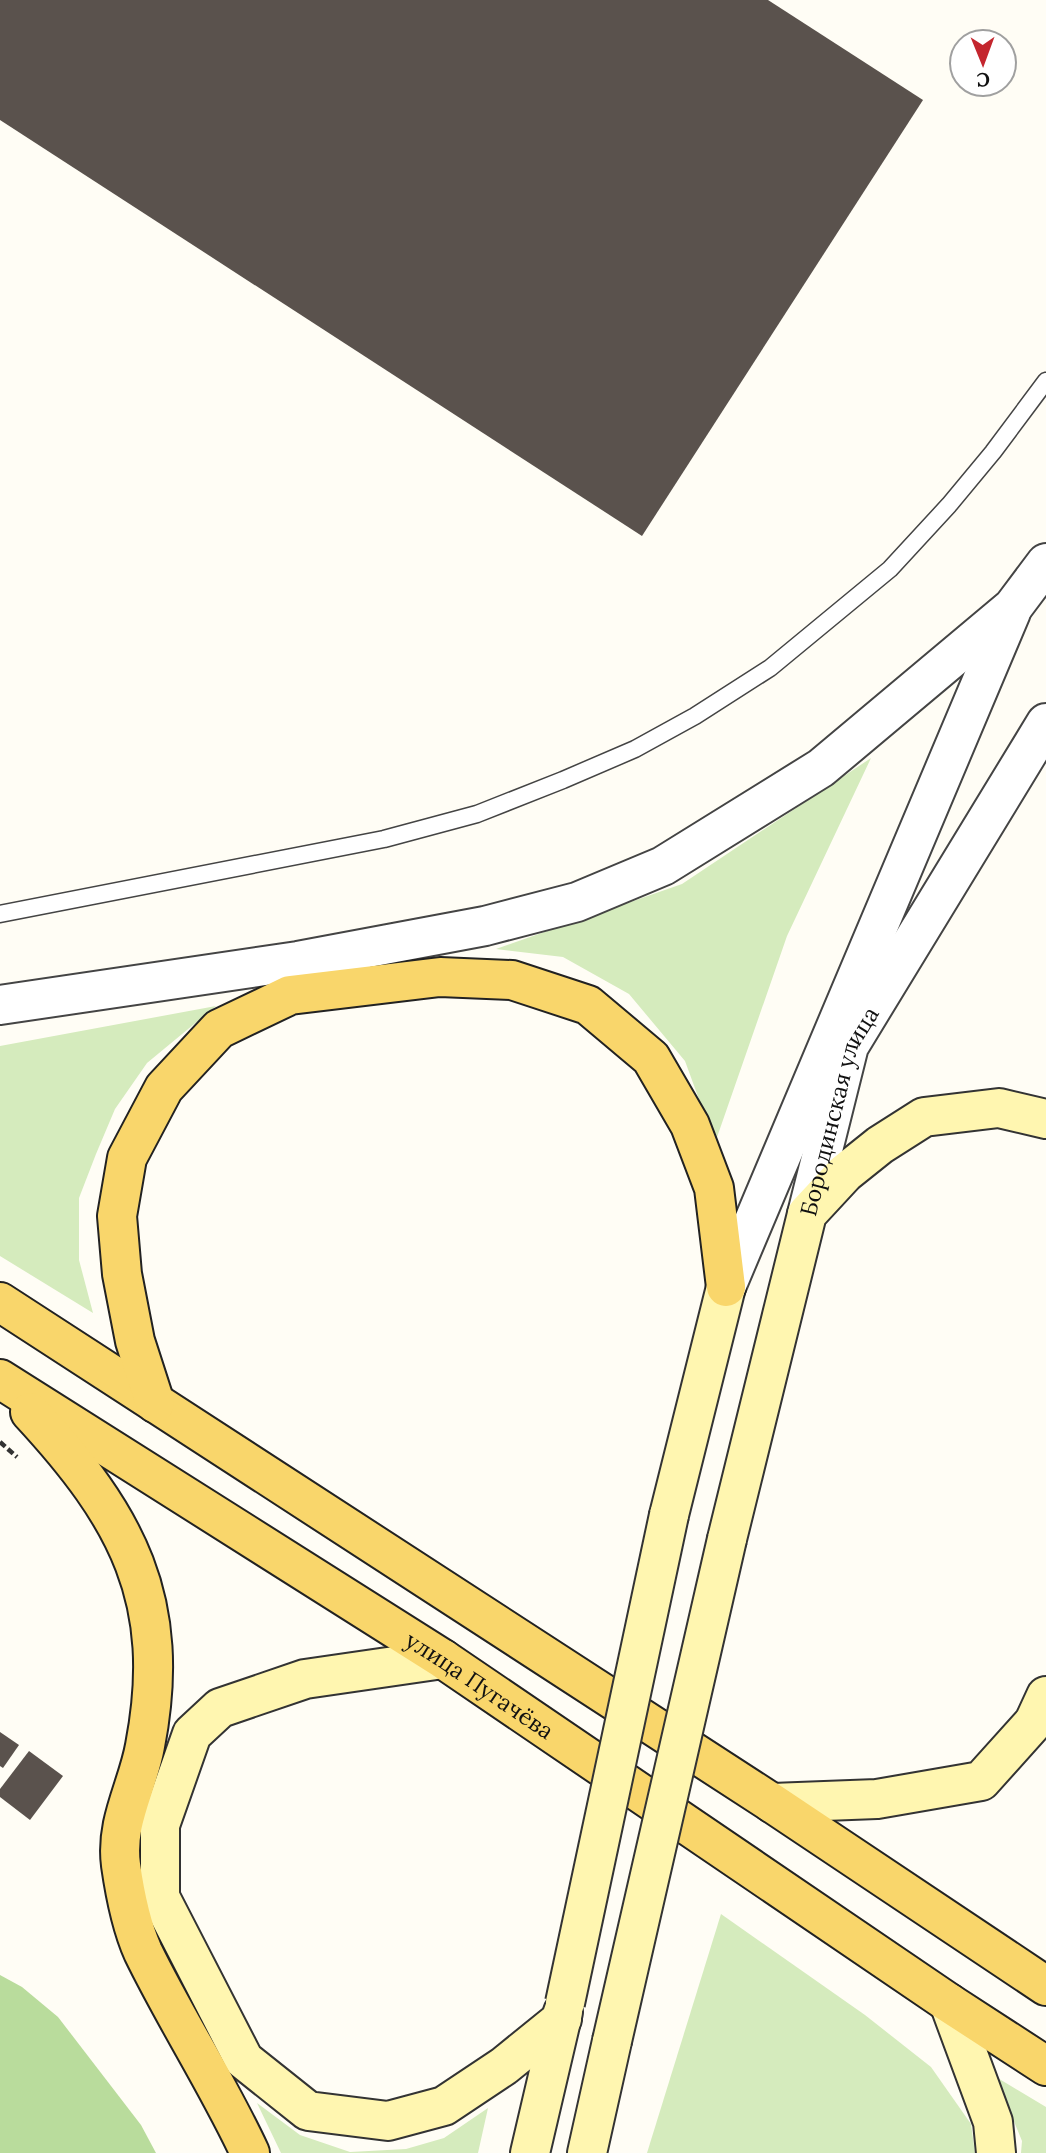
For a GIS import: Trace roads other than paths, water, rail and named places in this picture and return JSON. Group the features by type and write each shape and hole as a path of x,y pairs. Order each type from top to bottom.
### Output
{"main road":[{"path":"155,1403 135,1341 122,1274 117,1216 127,1158 164,1088 219,1029 290,995 440,977 512,980 588,1005 651,1059 690,1125 714,1188 726,1287 669,1515 530,2153"},
{"path":"807,1214 845,1173 880,1145 924,1117 999,1108 1046,1119"},
{"name":"Бородинская улица","path":"587,2153 727,1539 807,1214"},
{"path":"0,1302 772,1803 1046,1986"},
{"path":"0,1379 54,1439 104,1502 124,1537 139,1573 149,1610 153,1706 142,1761 125,1809 120,1861 142,1950 250,2153"},
{"name":"улица Пугачёва","path":"0,1379 443,1659 1046,2066"},
{"path":"443,1659 305,1679 220,1708 192,1734 160,1825 160,1897 244,2060 308,2111 388,2121 444,2106 504,2066 563,2011"},
{"path":"772,1803 877,1798 981,1781 1034,1722 1046,1696"},
{"path":"949,2003 993,2122 996,2153"}],"street":[{"path":"0,1005 298,961 485,926 577,902 663,866 821,768 1013,607 1046,563"},
{"path":"726,1287 1013,607"},
{"name":"Бородинская улица","path":"807,1214 849,1046 1046,723"}],"lane":[{"path":"0,914 384,839 477,814 635,749 695,716 770,668 890,569 993,452 1046,381"}]}
